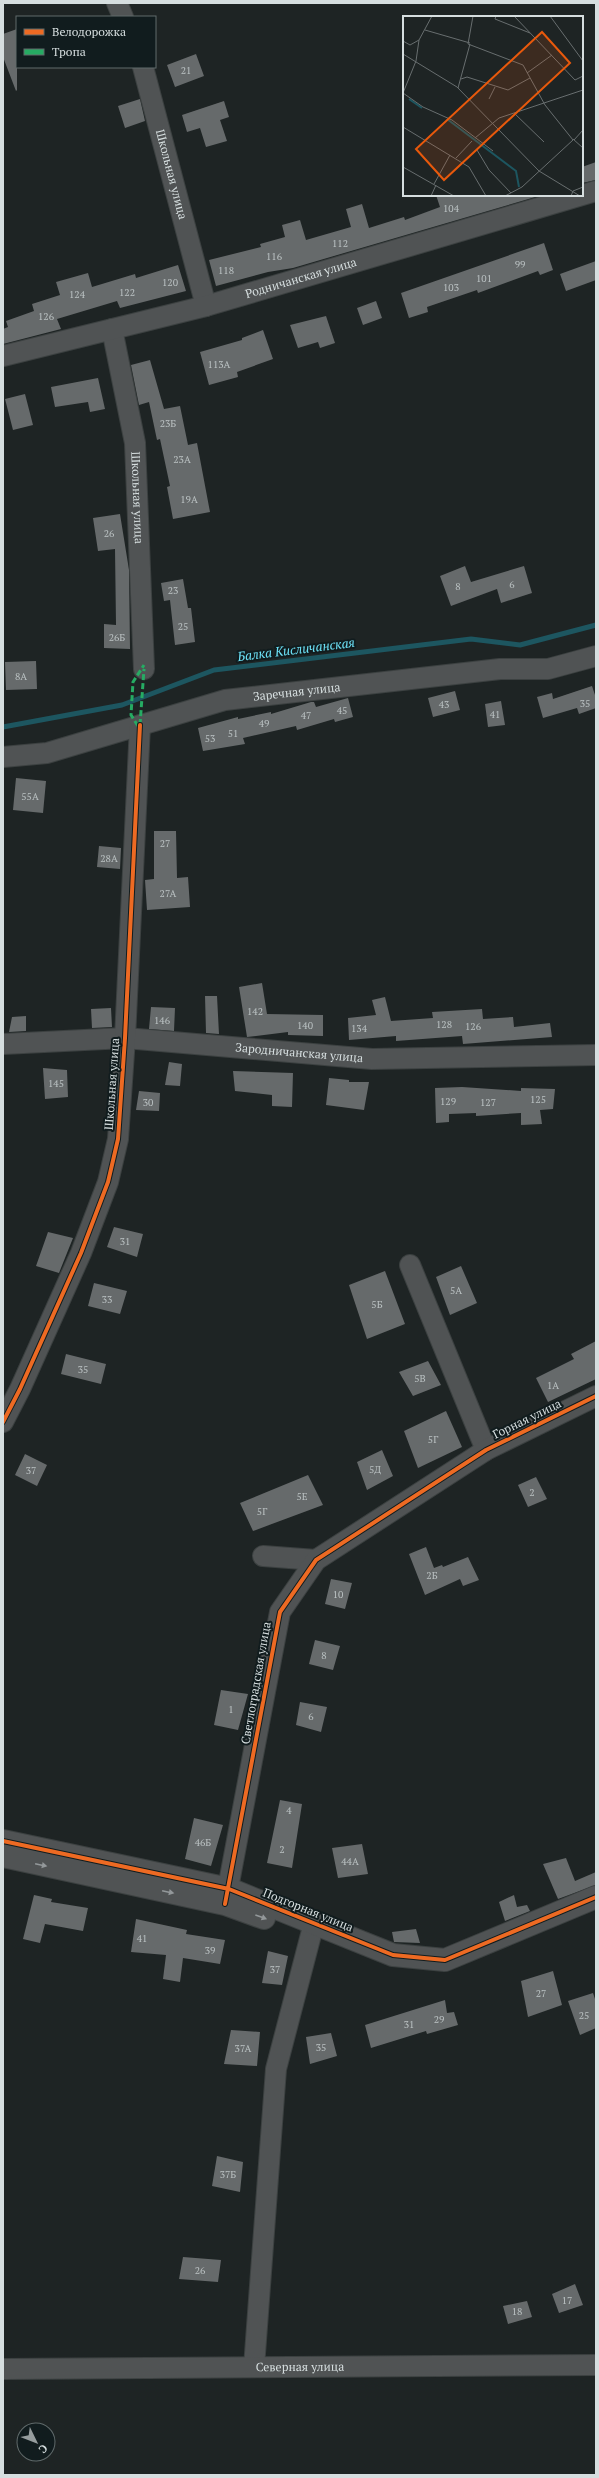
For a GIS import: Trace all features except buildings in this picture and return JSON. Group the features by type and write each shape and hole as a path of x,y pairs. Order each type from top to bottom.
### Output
{"street":[{"path":"117,3 123,16"},
{"name":"Школьная улица","path":"143,68 206,306"},
{"name":"Родничанская улица","path":"583,195 596,191"},
{"name":"Родничанская улица","path":"3,356 206,306 579,196"},
{"name":"Школьная улица","path":"112,329 135,443 144,669"},
{"name":"Заречная улица","path":"3,757 46,753 225,700 500,669 548,669 596,656"},
{"name":"Школьная улица","path":"3,1422 11,1389 81,1254 108,1182 118,1139 125,1038 140,725"},
{"name":"Зародничанская улица","path":"3,1044 125,1038 372,1059 596,1055"},
{"name":"Горная улица","path":"410,1266 486,1450"},
{"name":"Горная улица","path":"468,1462 486,1450 596,1396"},
{"name":"Светлоградская улица","path":"227,1896 280,1612 316,1560 468,1462"},
{"path":"264,1556 316,1560"},
{"path":"3,1840 227,1896 313,1929 390,1965 442,1972 596,1913"},
{"path":"3,1856 227,1896"},
{"name":"Подгорная улица","path":"313,1929 392,1955 445,1960 596,1897"},
{"path":"254,2367 276,2069 313,1929"},
{"name":"Северная улица","path":"3,2369 596,2365"}],"waterway":[{"name":"Балка Кисличанская","path":"3,727 122,705 214,670 471,639 520,645 596,625"}],"marked path":[{"path":"138,726 131,715 133,682 144,665"},
{"path":"140,725 144,669"}],"cycle path":[{"path":"3,1422 20,1389 81,1253 108,1182 118,1139 125,1038 140,725"},
{"path":"225,1904 280,1612 316,1560 486,1450 596,1396"},
{"path":"3,1841 229,1889 393,1955 445,1960 596,1897"}]}
